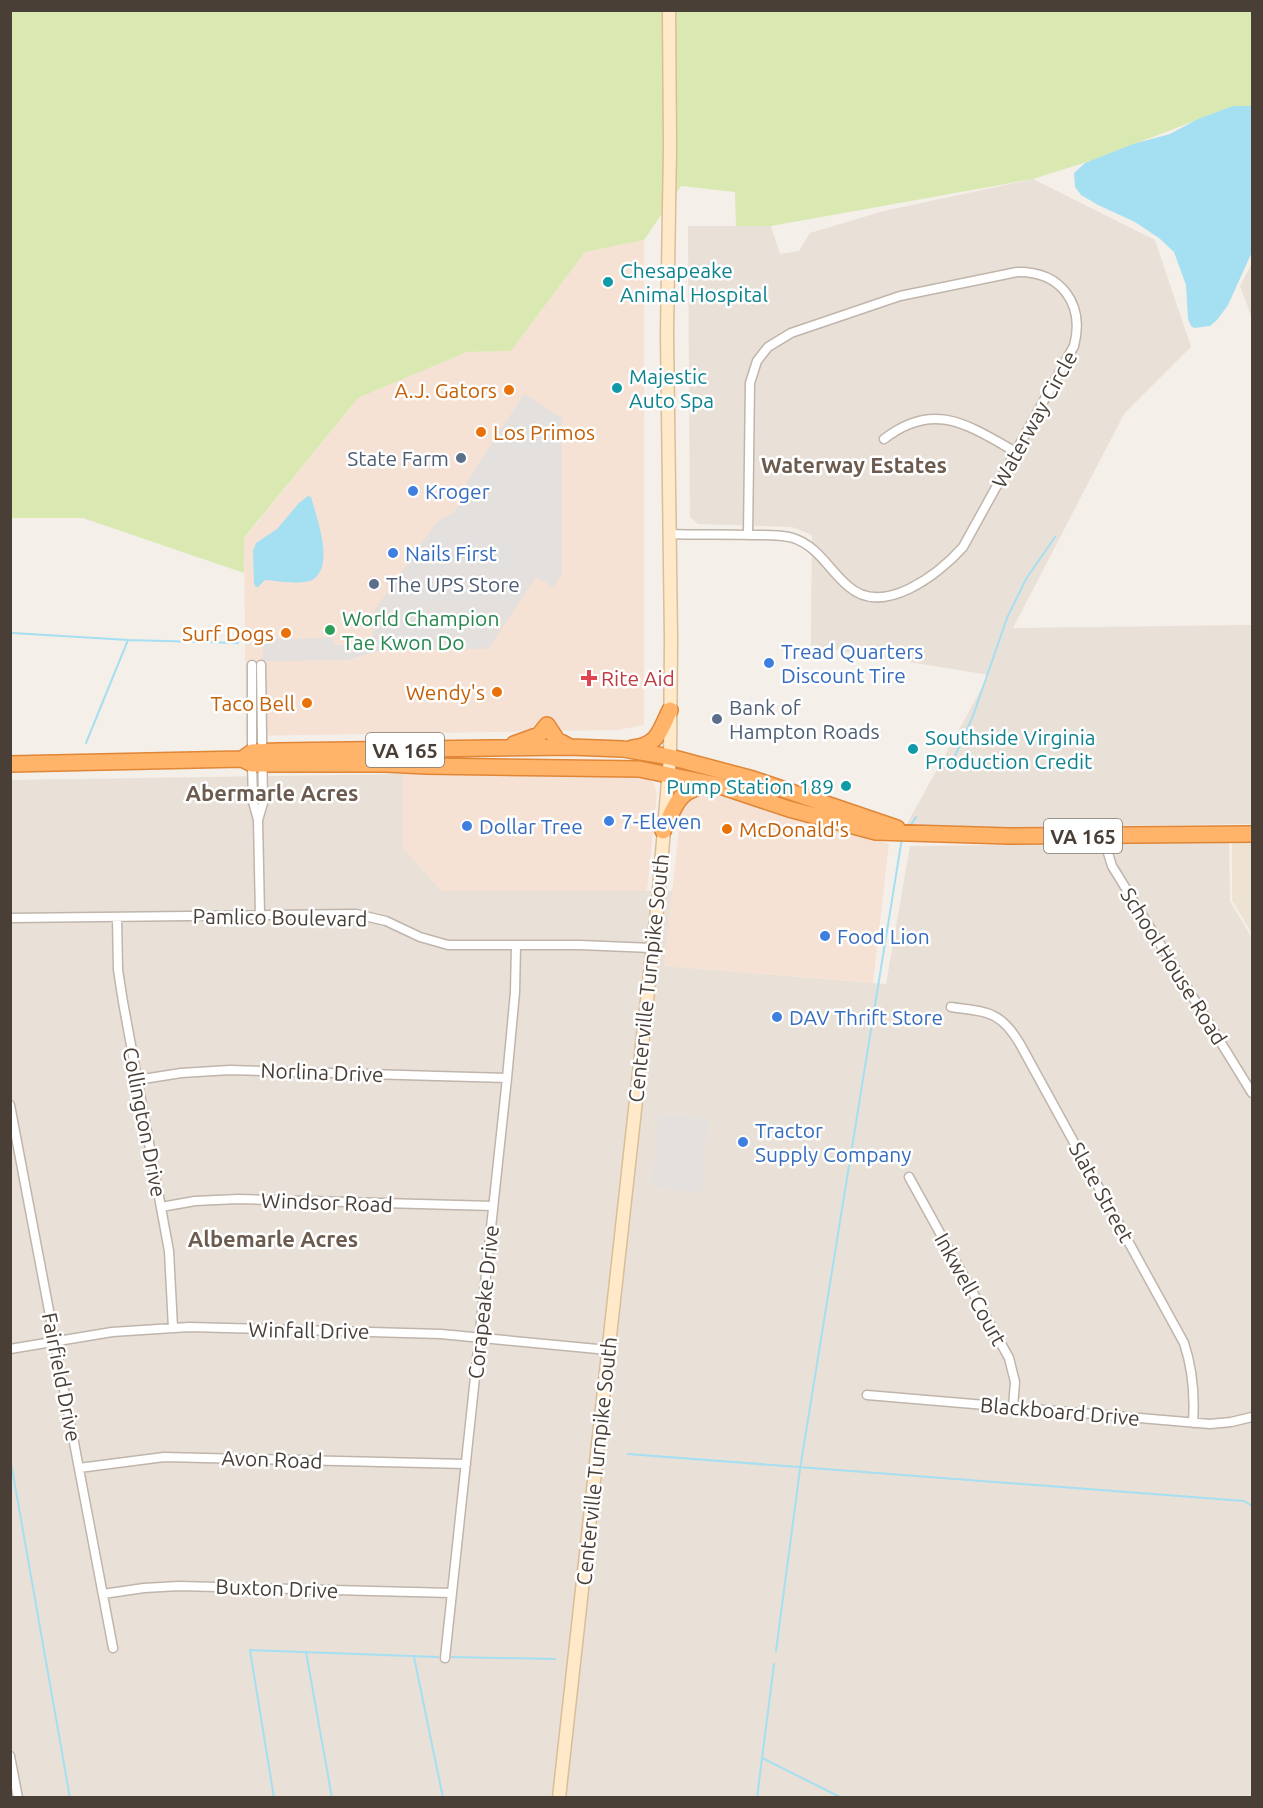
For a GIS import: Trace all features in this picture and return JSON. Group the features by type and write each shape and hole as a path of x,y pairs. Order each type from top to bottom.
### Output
{"highway":[{"path":"623,749 642,747 652,742 670,710"},
{"path":"493,768 498,748 538,735 547,725 554,736 570,747"},
{"name":"VA 165","path":"10,764 254,758 498,748 623,749 670,757 753,779 913,833"},
{"name":"VA 165","path":"254,758 493,768 639,769 717,785 876,832 1009,836 1252,834"},
{"path":"663,831 677,804 687,792 698,787 717,785"}],"main road":[{"name":"Centerville Turnpike South","path":"559,1797 669,774 671,639 669,10"}],"street":[{"name":"Waterway Circle","path":"669,534 790,537 804,543 817,553 847,586 862,594 883,597 898,593 932,576 963,547 1074,346 1078,331 1076,314 1073,304 1063,289 1042,275 1017,272 877,302 783,337 768,347 757,361 749,389 748,535"},
{"path":"884,439 914,422 927,418 940,418 968,426 1016,452"},
{"path":"256,665 253,802 258,820 260,915"},
{"name":"School House Road","path":"1105,835 1112,866 1252,1093"},
{"name":"Pamlico Boulevard","path":"10,918 356,914 386,921 420,937 448,945 580,945 652,948"},
{"name":"Collington Drive","path":"117,916 118,970 169,1251 173,1328"},
{"name":"Corapeake Drive","path":"445,1658 507,1078 515,992 516,946"},
{"name":"Slate Street","path":"951,1007 986,1012 1000,1018 1012,1030 1184,1343 1192,1374 1195,1399 1193,1423"},
{"name":"Norlina Drive","path":"137,1080 181,1073 230,1070 507,1078"},
{"name":"Fairfield Drive","path":"10,1105 112,1648"},
{"name":"Inkwell Court","path":"909,1177 1009,1358 1015,1382 1013,1407"},
{"name":"Windsor Road","path":"161,1207 195,1201 238,1199 494,1206"},
{"name":"Winfall Drive","path":"10,1349 112,1332 173,1328 479,1337 608,1350"},
{"name":"Blackboard Drive","path":"867,1395 1193,1423 1220,1424 1252,1417"},
{"name":"Avon Road","path":"79,1467 176,1456 466,1464"},
{"name":"Buxton Drive","path":"103,1594 179,1586 452,1593"},
{"path":"10,1756 18,1797"}],"shaded area":[{"path":"1033,179 1155,240 1191,347 1124,414 1013,628 1252,625 1252,824 967,828 907,824 989,675 811,646 812,535 792,527 698,524 690,517 688,226 771,226 780,254 799,251 810,233 884,211"},
{"path":"644,240 644,725 618,730 246,736 244,539 358,398 467,352 511,351 585,252"},
{"path":"1252,263 1252,318 1240,286"},
{"path":"524,394 562,418 562,575 553,587 536,577 488,649 383,650 347,660 263,661 263,639 333,638 334,645 360,645 373,638 374,611 436,523 455,511 462,500 468,480"},
{"path":"403,774 403,848 442,891 673,891 664,966 886,984 910,846 1229,842 1230,901 1252,938 1252,1797 11,1797 10,780"},
{"path":"403,774 635,775 648,778 654,784 657,793 647,891 442,891 403,848"},
{"path":"706,789 889,844 873,983 664,966 682,801"},
{"path":"1232,843 1252,843 1252,934 1232,900"},
{"path":"659,1115 708,1119 701,1192 652,1187"}],"green space":[{"path":"10,11 1252,11 1252,109 1233,106 1093,160 1033,179 771,226 736,226 735,192 681,186 644,240 585,252 511,351 467,352 358,398 244,538 244,573 83,518 11,518"}],"water":[{"path":"1233,106 1252,106 1252,252 1228,305 1217,320 1210,326 1194,328 1188,319 1186,285 1174,252 1159,238 1135,222 1081,195 1075,187 1074,173 1085,163 1133,144 1170,134 1198,119"},
{"path":"308,496 311,497 322,539 323,561 320,571 315,578 305,582 265,580 256,587 253,551 256,543 277,529"}],"waterway":[{"path":"950,767 973,716 1007,618 1026,579 1055,537"},
{"path":"13,633 128,640 238,643"},
{"path":"86,743 128,640"},
{"path":"910,826 916,817"},
{"path":"776,1651 800,1469 902,838"},
{"path":"628,1454 1244,1501 1252,1506"},
{"path":"10,1457 70,1798"},
{"path":"274,1798 250,1650 438,1657"},
{"path":"306,1652 332,1798"},
{"path":"414,1657 443,1798"},
{"path":"452,1657 555,1659"},
{"path":"757,1798 774,1664"},
{"path":"762,1758 842,1798"}],"place":[{"name":"Chesapeake Animal Hospital","path":"608,282"},
{"name":"Majestic Auto Spa","path":"617,388"},
{"name":"A.J. Gators","path":"509,390"},
{"name":"Los Primos","path":"481,432"},
{"name":"State Farm","path":"461,458"},
{"name":"Kroger","path":"413,491"},
{"name":"Nails First","path":"393,553"},
{"name":"The UPS Store","path":"374,584"},
{"name":"World Champion Tae Kwon Do","path":"330,630"},
{"name":"Surf Dogs","path":"286,633"},
{"name":"Tread Quarters Discount Tire","path":"769,663"},
{"name":"Rite Aid","path":"589,678"},
{"name":"Wendy's","path":"497,692"},
{"name":"Taco Bell","path":"307,703"},
{"name":"Bank of Hampton Roads","path":"717,719"},
{"name":"Southside Virginia Production Credit","path":"913,749"},
{"name":"Pump Station 189","path":"846,786"},
{"name":"7-Eleven","path":"609,821"},
{"name":"Dollar Tree","path":"467,826"},
{"name":"McDonald's","path":"727,829"},
{"name":"Food Lion","path":"825,936"},
{"name":"DAV Thrift Store","path":"777,1017"},
{"name":"Tractor Supply Company","path":"743,1142"}],"district":[{"name":"Waterway Estates","path":"854,464"},
{"name":"Abermarle Acres","path":"272,792"},
{"name":"Albemarle Acres","path":"273,1238"}]}
